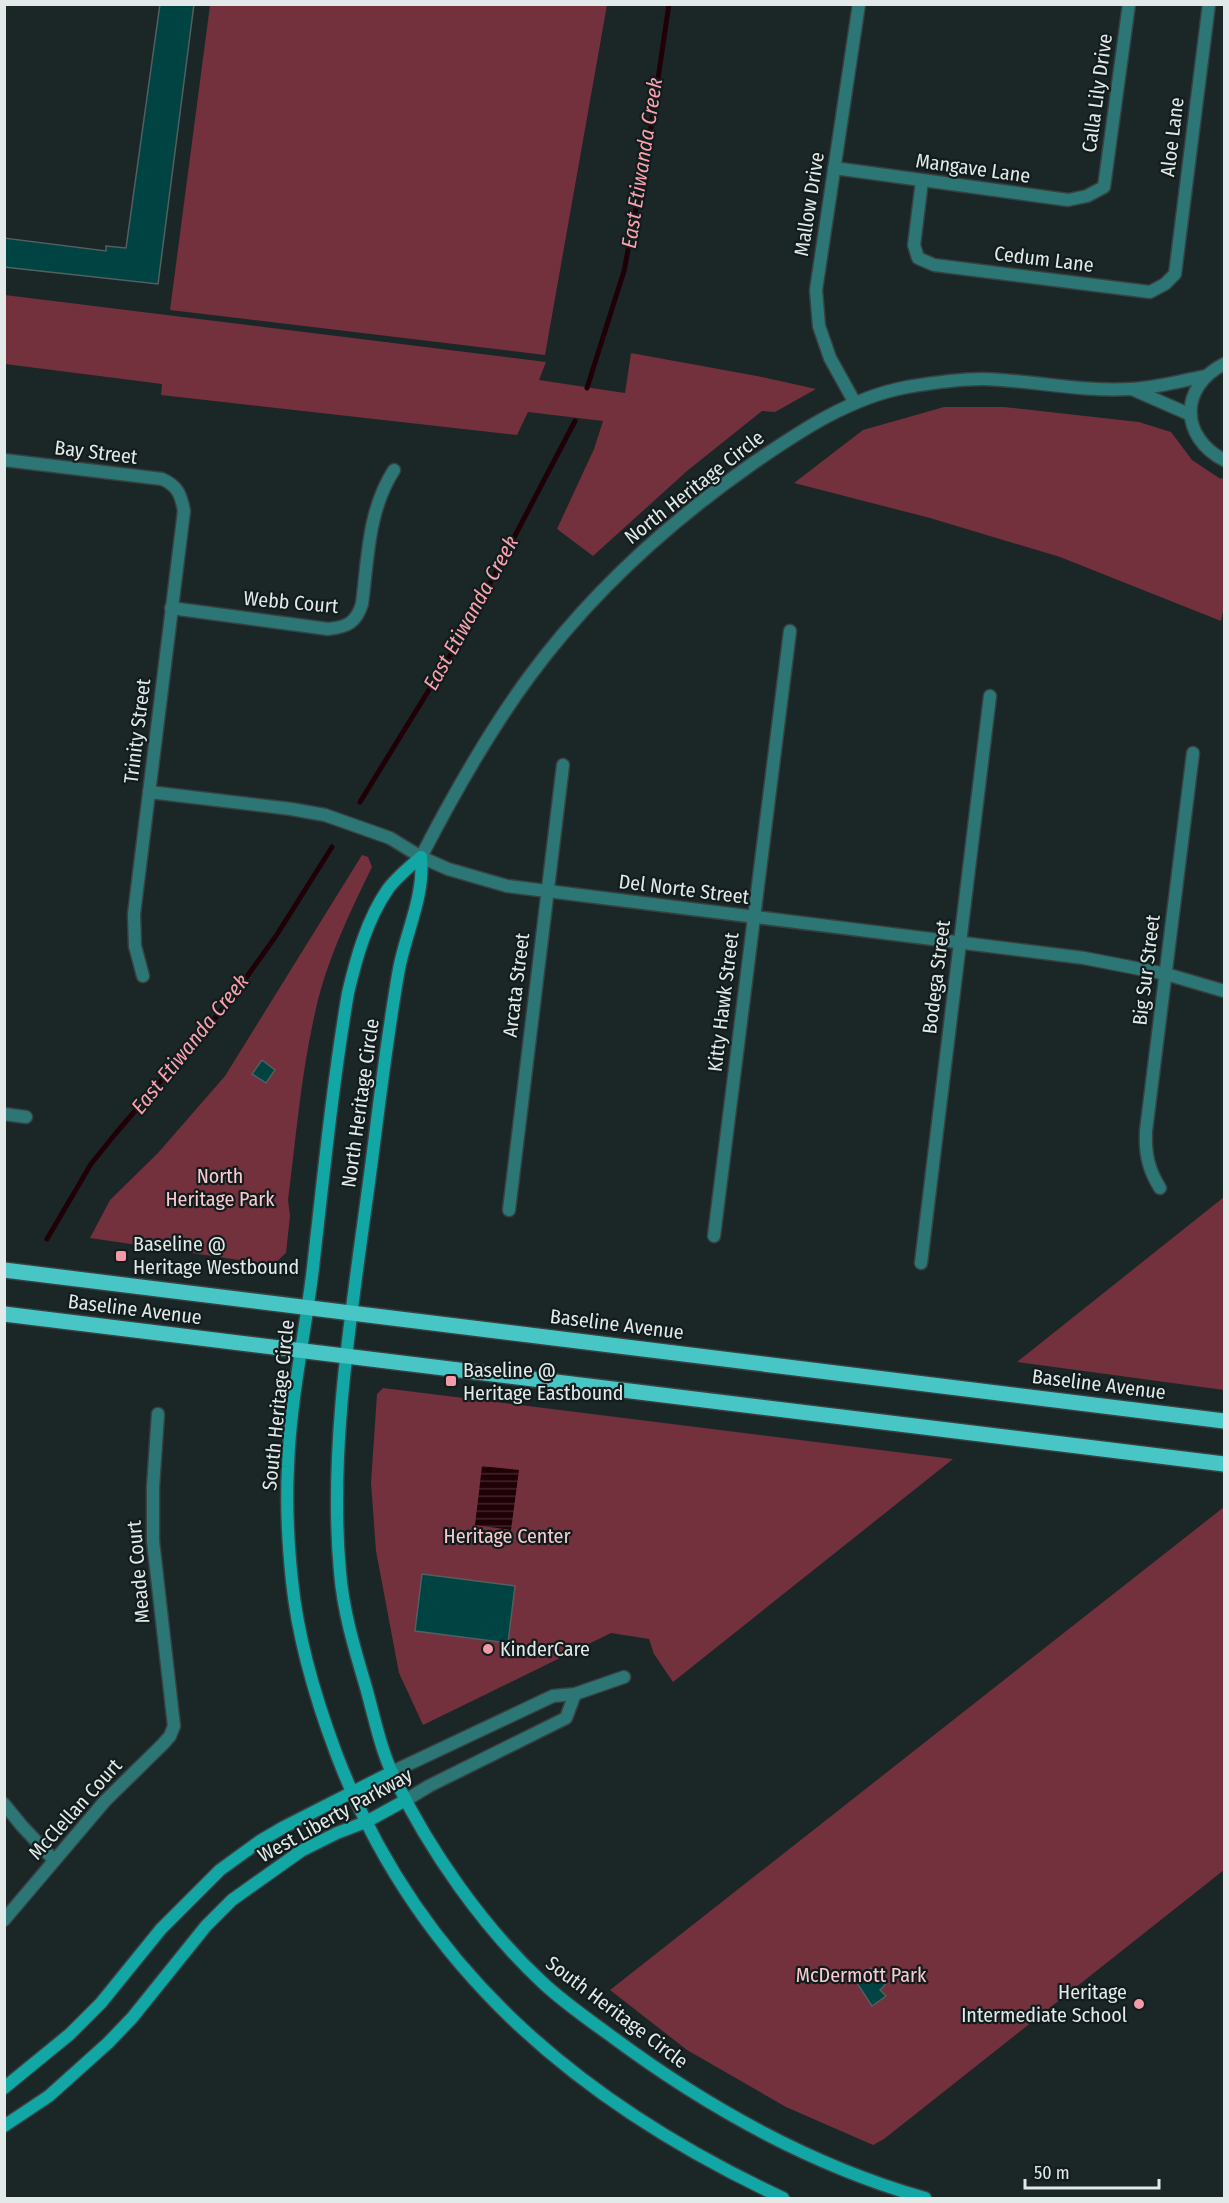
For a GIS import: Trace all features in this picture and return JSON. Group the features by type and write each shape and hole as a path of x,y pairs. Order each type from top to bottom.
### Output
{"main road":[{"name":"Baseline Avenue","path":"4,1270 1224,1421"},
{"name":"Baseline Avenue","path":"4,1314 1224,1464"}],"street":[{"name":"Mallow Drive","path":"855,403 830,358 819,326 816,290 859,4"},
{"name":"Calla Lily Drive","path":"1104,187 1129,4"},
{"name":"Aloe Lane","path":"1174,274 1209,4"},
{"name":"Mangave Lane","path":"834,168 922,182 1068,200 1087,196 1104,187"},
{"name":"Cedum Lane","path":"922,182 914,245 918,258 934,265 1150,292 1165,284 1174,274"},
{"path":"1132,389 1205,376 1224,364"},
{"path":"1205,376 1194,394 1191,415 1194,430 1201,443 1211,453 1224,460"},
{"name":"North Heritage Circle","path":"308,1307 343,1018 354,966 369,926 386,891 421,857 481,748 528,678 583,611 670,526 724,483 821,418 855,403 905,388 981,379 1132,389"},
{"path":"1132,389 1191,415"},
{"name":"Bay Street","path":"4,460 162,479 179,490"},
{"name":"Webb Court","path":"171,608 328,628 351,625 358,616 362,604 372,523 377,504 394,470"},
{"name":"Trinity Street","path":"143,976 135,946 134,922 184,511 179,490"},
{"name":"Kitty Hawk Street","path":"714,1236 790,631"},
{"name":"Bodega Street","path":"921,1263 990,696"},
{"name":"Big Sur Street","path":"1160,1188 1148,1165 1145,1148 1193,753"},
{"name":"Arcata Street","path":"509,1210 563,765"},
{"name":"Del Norte Street","path":"149,792 325,815 360,825 448,869 487,881 547,892 1084,958 1166,974 1224,992"},
{"name":"North Heritage Circle","path":"347,1356 392,1014 403,948 422,881 421,857"},
{"path":"4,1114 26,1117"},
{"name":"South Heritage Circle","path":"308,1307 288,1464 292,1579 300,1630 315,1691 351,1793 399,1884 424,1920 478,1985 536,2042 637,2118 709,2162 783,2199"},
{"name":"South Heritage Circle","path":"347,1356 338,1476 340,1576 355,1650 392,1772 443,1862 479,1911 524,1964 570,2005 655,2069 747,2125 835,2166 925,2199"},
{"name":"Meade Court","path":"158,1414 153,1487 153,1541 174,1726"},
{"name":"West Liberty Parkway","path":"6,2084 70,2034 101,2003 160,1929 220,1870 268,1836 392,1772 553,1696 575,1694 624,1677"},
{"name":"West Liberty Parkway","path":"4,2126 50,2096 101,2050 132,2018 206,1926 232,1900 301,1851 366,1822 429,1786 566,1718 575,1694"},
{"name":"McClellan Court","path":"4,1920 105,1801 164,1744 174,1726"},
{"path":"4,1804 54,1860"}],"green space":[{"path":"210,5 607,5 545,355 170,310"},
{"path":"5,295 546,362 539,380 625,393 631,353 816,389 775,412 762,411 687,471 593,556 557,529 594,449 603,421 528,412 517,435 161,395 162,384 5,364"},
{"path":"944,407 1004,407 1139,422 1171,432 1192,460 1224,479 1224,606 1221,621 1060,557 930,518 794,483 863,430"},
{"name":"North Heritage Park","path":"362,855 368,857 372,867 332,957 310,1036 288,1200 290,1216 286,1253 273,1265 90,1238 110,1200 158,1153 225,1076"},
{"path":"1224,1197 1224,1390 1017,1362"},
{"name":"Heritage Center","path":"383,1388 953,1459 673,1682 654,1654 649,1639 611,1633 423,1725 399,1673 376,1551 371,1483 377,1394"},
{"name":"McDermott Park","path":"1224,1507 1224,1870 884,2139 873,2145 786,2107 687,2050 610,1990"}],"shaded area":[{"path":"482,1466 519,1470 511,1530 475,1525"}],"building":[{"path":"160,4 194,4 158,284 4,267 4,238 106,251 106,246 126,248"},
{"path":"262,1060 275,1070 266,1083 252,1074"},
{"path":"422,1574 515,1586 508,1643 415,1631"},
{"path":"871,1968 885,1985 880,1990 886,1996 872,2006 855,1980"}],"waterway":[{"name":"East Etiwanda Creek","path":"587,388 624,271 648,147 669,4"},
{"name":"East Etiwanda Creek","path":"360,802 464,633 575,421"},
{"name":"East Etiwanda Creek","path":"47,1239 91,1164 228,1003 276,936 332,847"}],"place":[{"name":"Baseline @ Heritage Westbound","path":"121,1256"},
{"name":"Baseline @ Heritage Eastbound","path":"451,1381"},
{"name":"KinderCare","path":"488,1649"},
{"name":"Heritage Intermediate School","path":"1139,2004"}]}
